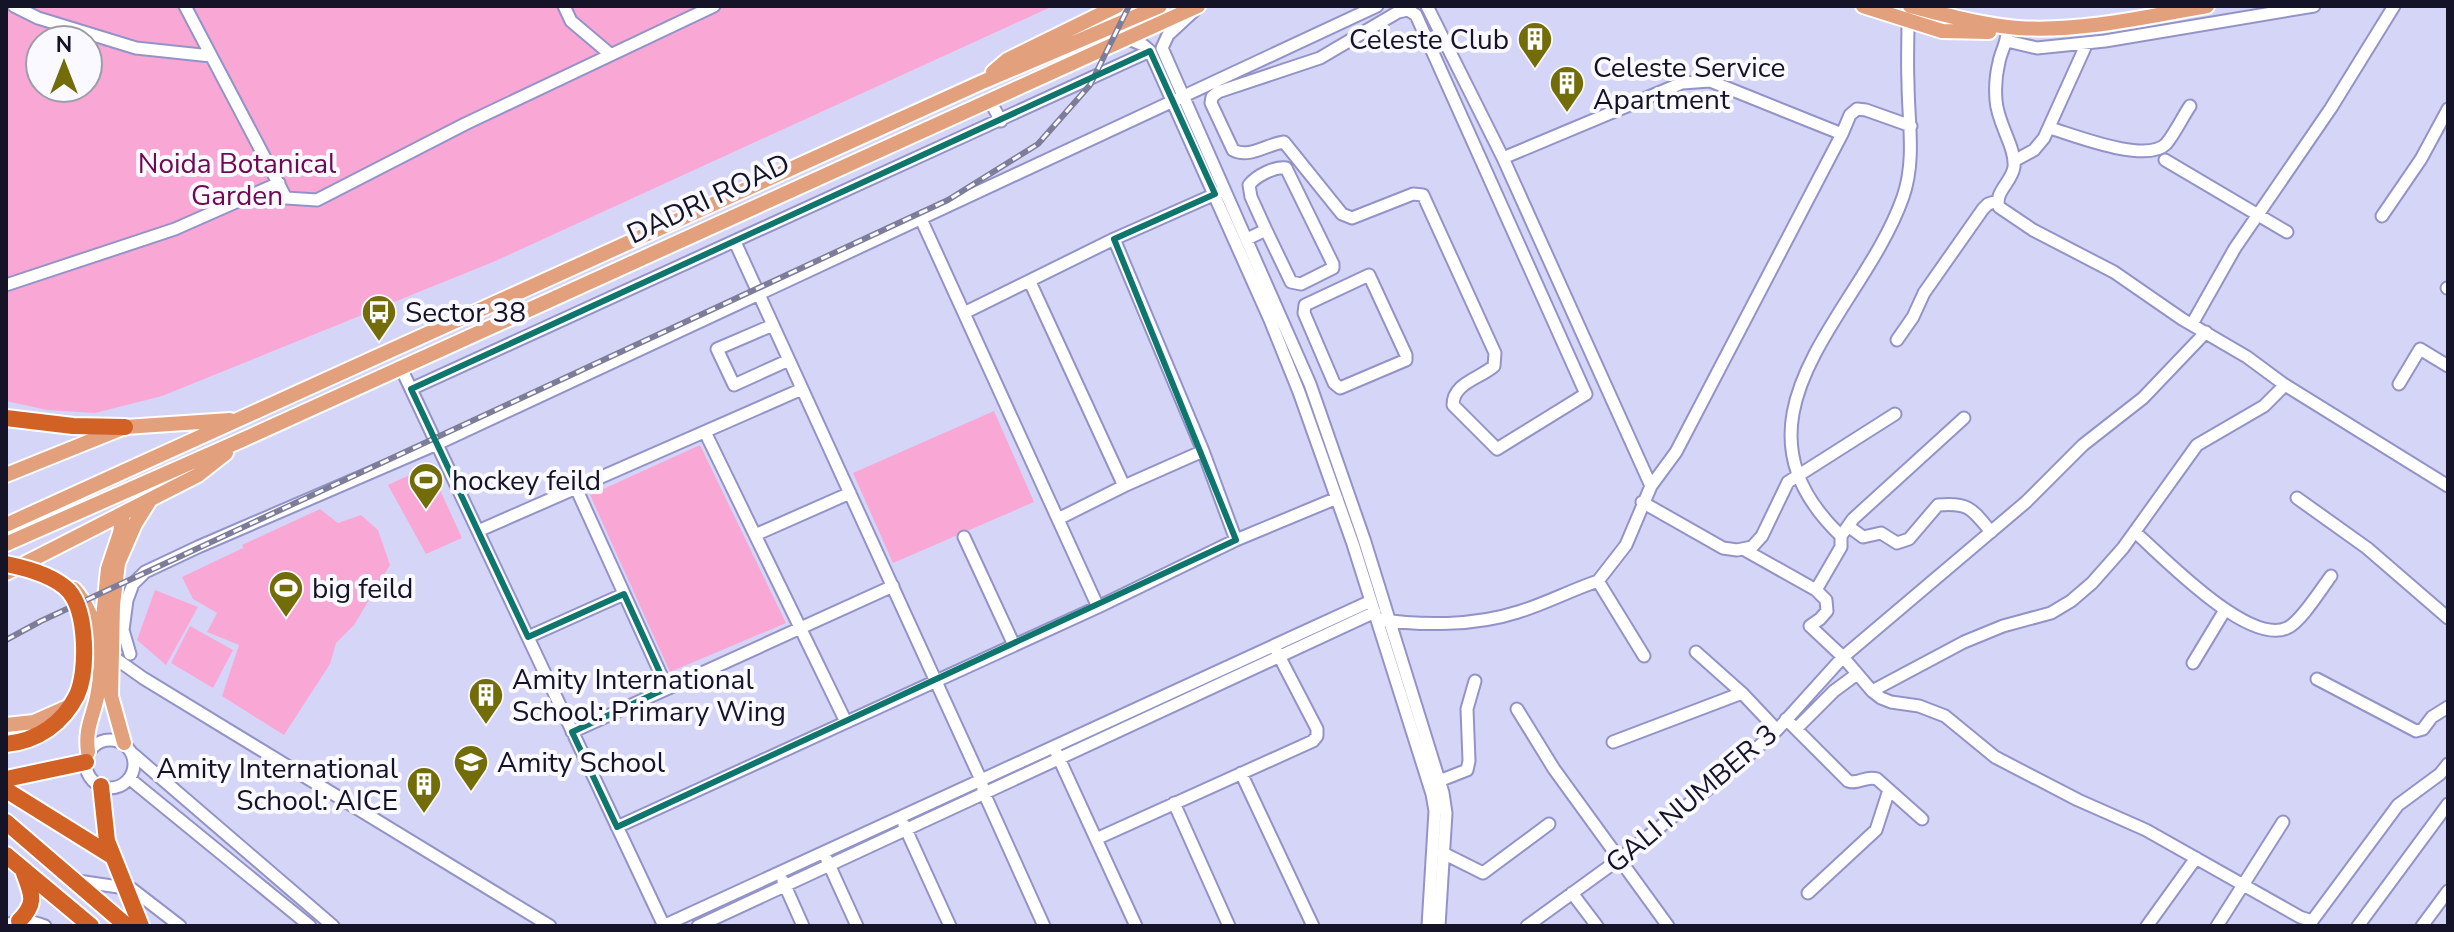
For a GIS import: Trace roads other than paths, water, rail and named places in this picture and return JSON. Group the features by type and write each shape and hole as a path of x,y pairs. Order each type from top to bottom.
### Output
{"highway":[{"path":"6,418 73,426 125,427"},
{"path":"6,564 30,569 68,591 74,601 85,654 82,684 61,720 42,734 6,744"},
{"path":"6,779 87,757"},
{"path":"101,786 107,841 141,926"},
{"path":"6,790 112,856"},
{"path":"6,822 127,926"},
{"path":"6,855 91,926"},
{"path":"12,923 29,910 32,896 23,871"}],"main road":[{"path":"980,83 1007,60 1117,6"},
{"path":"980,83 1160,6"},
{"name":"DADRI ROAD","path":"242,440 1198,6"},
{"path":"1863,6 1942,31 2011,34 2207,6"},
{"path":"1910,6 2011,34"},
{"name":"DADRI ROAD","path":"6,525 980,83"},
{"path":"6,475 125,427 242,419"},
{"path":"6,544 242,440"},
{"path":"6,573 198,475 242,440"},
{"path":"87,757 86,734 98,695 118,563 135,524 151,499"},
{"path":"123,514 108,569 106,651 111,696 128,748"},
{"path":"29,561 47,568 76,591 89,609 106,651"},
{"path":"6,725 34,722 74,700"}],"street":[{"path":"14,6 38,18 136,48 211,56"},
{"path":"185,6 286,198 317,200 610,54 714,6"},
{"path":"564,6 571,21 610,54"},
{"path":"1178,99 1162,45 1198,6"},
{"path":"130,654 123,630 127,600 133,584 145,572 437,444 1377,6"},
{"path":"1427,6 1503,158 1651,486"},
{"path":"1897,340 1913,317 1924,293 1983,209 1997,201 2013,173 2014,161 1996,103 1999,61 2011,34 2037,48 2087,43 2314,6"},
{"path":"2192,324 2257,213 2331,108 2394,6"},
{"path":"1408,10 1416,15 1586,394 1497,449 1453,405 1457,389 1490,370 1496,360 1423,195 1413,194 1352,218 1342,214 1284,142 1239,154 1228,141 1211,103 1212,97 1320,58 1337,48 1398,12 1408,10"},
{"path":"1908,22 1911,126 1904,196 1883,241 1807,369 1789,427 1797,475 1810,500 1844,531 1863,537 1881,533 1897,543 1909,539 1938,505 1958,503 1974,512 1991,532"},
{"path":"1326,30 1337,48"},
{"path":"1126,38 1150,51 1178,99 1220,192 1299,392 1439,781 1446,813 1439,926"},
{"path":"1309,38 1320,58"},
{"path":"2014,161 2034,150 2050,128 2087,43"},
{"path":"411,389 1150,51"},
{"path":"1503,158 1664,89 1682,83 1710,81 1842,134"},
{"path":"989,99 1001,121"},
{"path":"2050,128 2118,148 2151,150 2165,144 2190,106"},
{"path":"401,368 664,926 981,780 1056,752 1276,650 1378,613 1440,622 1487,619 1518,612 1598,581 1626,545 1642,502 1676,452 1850,115 1857,109 1866,110 1911,126"},
{"path":"2382,216 2421,159 2448,109"},
{"path":"2165,160 2287,232"},
{"path":"1282,167 1289,172 1333,268 1301,284 1291,282 1266,230 1249,185 1282,167"},
{"path":"6,285 175,229 279,183"},
{"path":"964,313 1114,239 1220,192"},
{"path":"1220,192 1247,239 1310,384 1364,539 1378,613 1434,802 1428,926"},
{"path":"1997,201 1999,207 2033,230 2114,272 2247,357 2285,385 2448,486"},
{"path":"921,219 1098,607"},
{"path":"1247,239 1266,230"},
{"path":"1114,239 1203,451 1236,540"},
{"path":"735,242 981,780 1044,926"},
{"path":"1369,275 1406,360 1340,388 1334,383 1304,313 1309,301 1369,275"},
{"path":"1030,282 1124,486"},
{"path":"1283,321 1304,313"},
{"path":"773,325 717,349 734,385 789,360"},
{"name":"GALI NUMBER 3","path":"1527,926 1618,860 1733,769 1777,730 1843,657 2026,502 2083,445 2143,398 2206,332"},
{"path":"2399,384 2420,349 2448,366"},
{"path":"1872,691 1964,642 2003,626 2051,613 2071,601 2092,583 2135,532 2197,445 2256,411 2285,385"},
{"path":"478,531 802,389"},
{"path":"1642,502 1723,548 1752,547 1762,536 1781,491 1797,475 1895,414"},
{"path":"1816,590 1841,547 1844,531 1862,510 1964,418"},
{"path":"705,432 846,722"},
{"path":"1058,519 1203,451"},
{"path":"576,488 667,688"},
{"path":"755,535 850,493"},
{"path":"617,827 1098,607 1236,540 1337,498"},
{"path":"2297,498 2367,548 2448,618"},
{"path":"2135,532 2225,610 2246,622 2270,629 2288,628 2295,623 2331,576"},
{"path":"964,537 1014,645"},
{"path":"1743,549 1816,590 1826,600 1827,611 1810,626 1843,657 1872,691 1891,702 1919,706 1945,716 1995,757 2078,800 2136,825 2310,923 2398,805 2445,773"},
{"path":"1598,581 1644,656"},
{"path":"572,732 893,586"},
{"path":"528,637 624,594"},
{"path":"2193,663 2225,610"},
{"path":"1096,839 1313,741 1317,729 1276,650"},
{"path":"106,651 156,685 550,926"},
{"path":"1696,652 1777,730"},
{"path":"1797,728 1834,691 1857,674"},
{"path":"2317,679 2416,731 2423,729 2437,713 2448,707"},
{"path":"1439,781 1467,770 1467,709 1475,681"},
{"path":"1613,742 1742,693"},
{"path":"1517,709 1618,860 1668,926"},
{"path":"1786,719 1848,781 1856,782 1870,776 1877,779 1922,819"},
{"path":"128,748 135,765 130,779 120,786 101,786 87,773 87,757 94,745 105,740 128,748 333,926"},
{"path":"698,926 984,793 1056,752"},
{"path":"1056,752 1136,926"},
{"path":"1241,773 1313,926"},
{"path":"130,779 310,926"},
{"path":"1808,893 1876,830 1889,790"},
{"path":"1174,803 1229,926"},
{"path":"2358,926 2448,804"},
{"path":"900,817 950,926"},
{"path":"2217,926 2283,822"},
{"path":"1443,853 1483,873 1549,824"},
{"path":"823,852 857,926"},
{"path":"2147,926 2196,858"},
{"path":"779,873 803,926"},
{"path":"74,881 139,893 180,926"},
{"path":"2422,926 2448,891"},
{"path":"1572,893 1597,926"},
{"path":"12,923 31,921 45,926"}],"railway":[{"path":"6,640 41,621 948,200 1038,144 1090,85 1129,6"}],"place":[{"name":"Celeste Club","path":"1535,70"},
{"name":"Celeste Service Apartment","path":"1567,114"},
{"name":"Sector 38","path":"379,343"},
{"name":"hockey feild","path":"426,511"},
{"name":"big feild","path":"286,619"},
{"name":"Amity International School: Primary Wing","path":"486,726"},
{"name":"Amity School","path":"471,793"},
{"name":"Amity International School: AICE","path":"424,815"}],"park label":[{"name":"Noida Botanical Garden","path":"237,179"}]}
